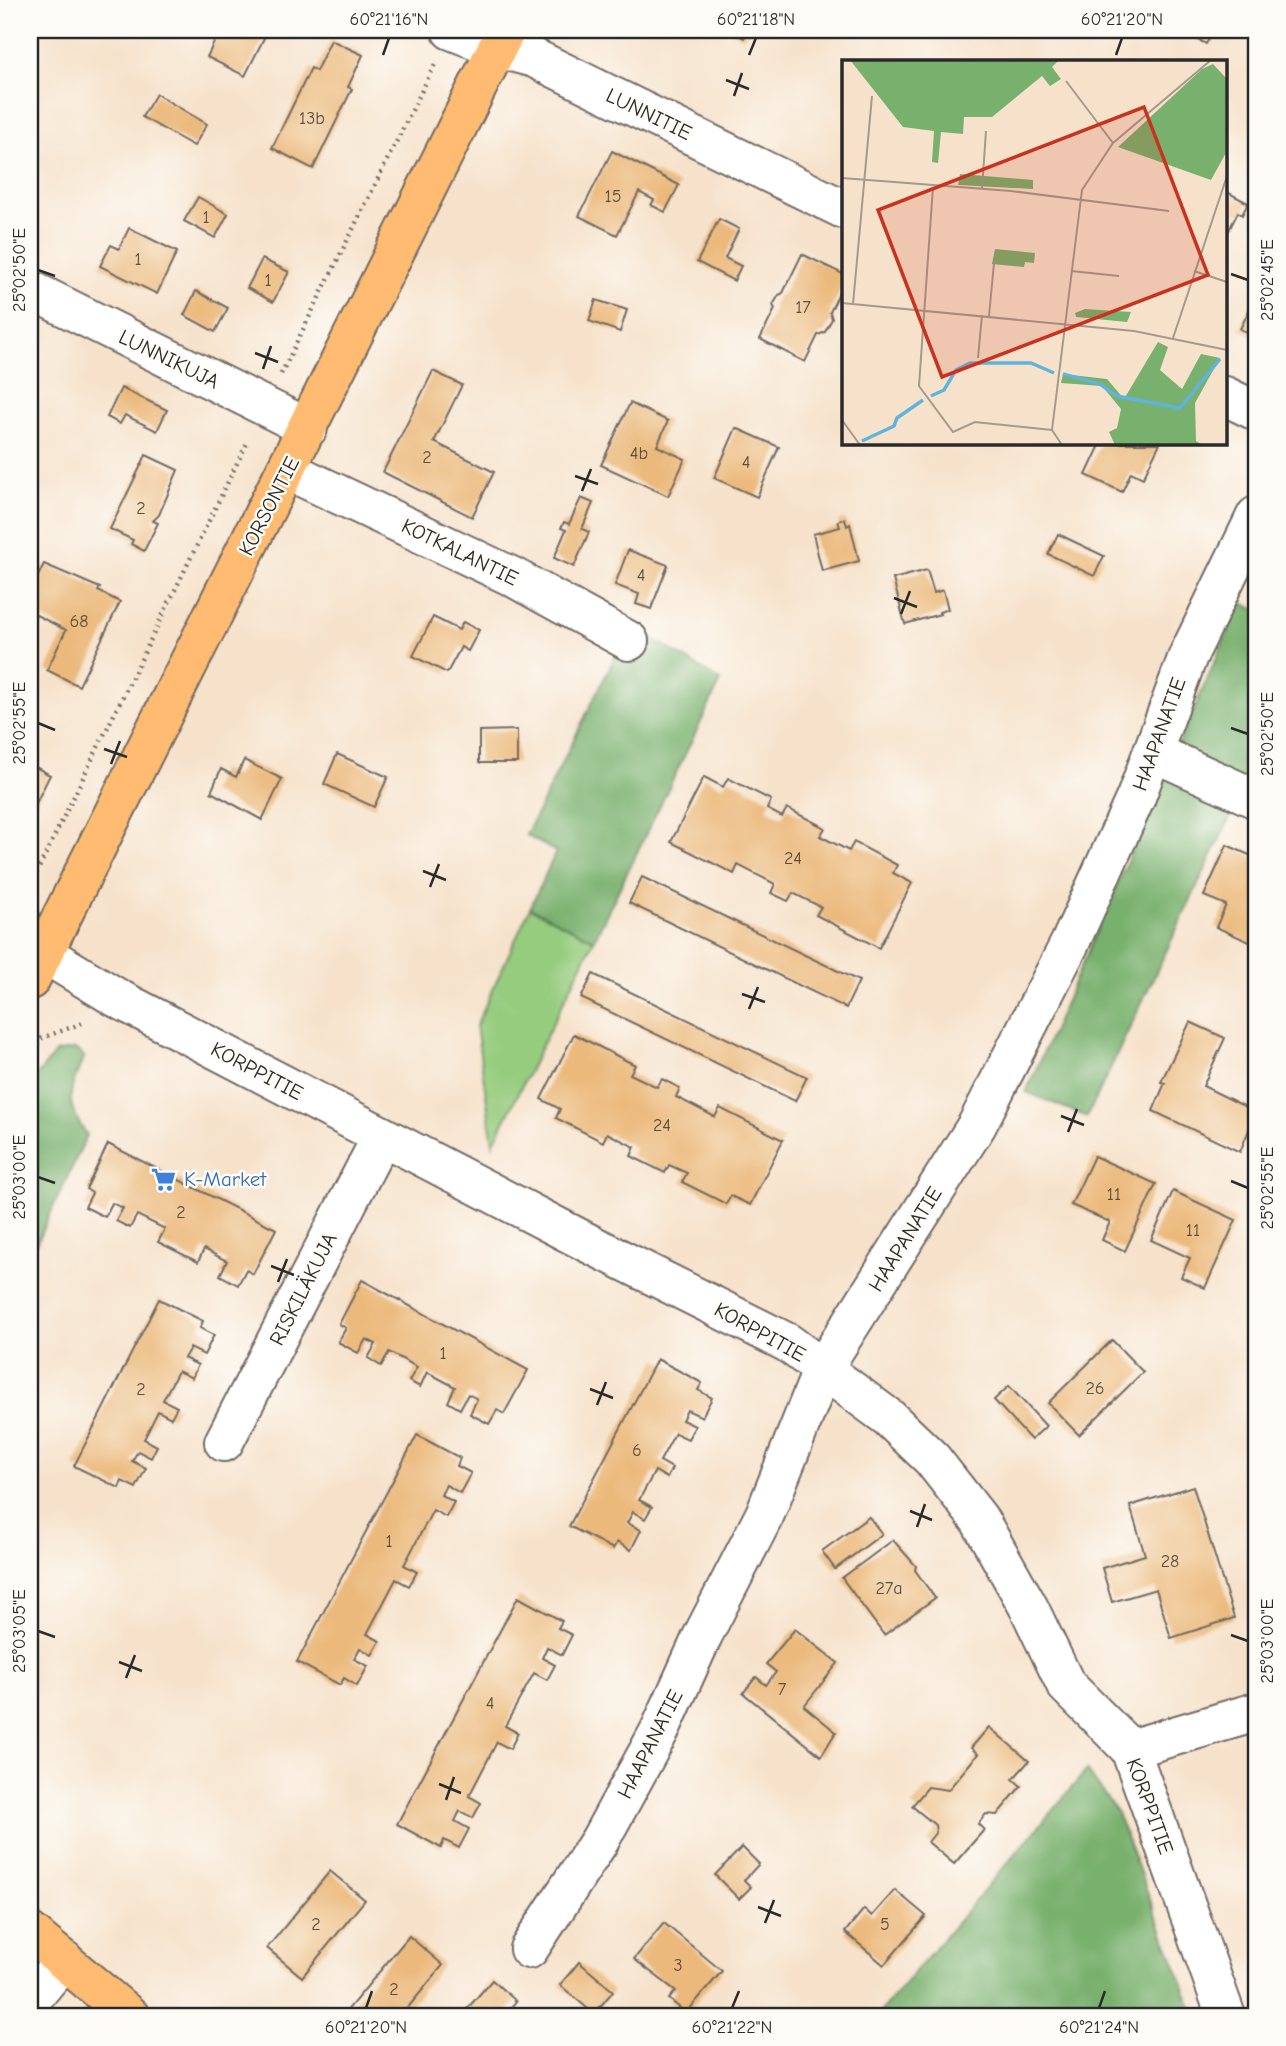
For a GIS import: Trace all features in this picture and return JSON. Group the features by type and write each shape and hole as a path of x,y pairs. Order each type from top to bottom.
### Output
{"main road":[{"name":"KORSONTIE","path":"34,959 288,470 501,39"},
{"path":"30,1932 130,2016"}],"street":[{"name":"LUNNITIE","path":"452,30 501,39 534,58 842,209"},
{"name":"LUNNIKUJA","path":"31,290 308,428"},
{"path":"1226,396 1256,411"},
{"name":"KOTKALANTIE","path":"288,470 513,577 629,641"},
{"name":"HAAPANATIE","path":"529,1949 600,1840 660,1730 703,1634 765,1514 823,1368 977,1125 1070,943 1153,752 1188,656 1256,516"},
{"path":"1153,752 1256,799"},
{"name":"KORPPITIE","path":"34,959 117,998 788,1343 890,1418 932,1459 979,1520 1029,1608 1066,1685 1129,1749 1226,2016"},
{"name":"RISKILÄKUJA","path":"224,1442 382,1136"},
{"path":"1129,1749 1256,1712"},
{"path":"30,2001 64,1960"}],"path":[{"path":"30,886 452,30"}],"green space":[{"path":"1241,602 1256,610 1256,763 1087,1117 1026,1092"},
{"path":"631,625 721,681 594,940 530,908 556,852 526,835"},
{"path":"530,908 594,940 493,1144 476,1026"},
{"path":"75,1049 84,1056 72,1088 72,1105 74,1114 87,1135 30,1257 30,1084 55,1053"},
{"path":"1087,1770 1117,1813 1195,2016 877,2016"}],"building":[{"path":"220,30 268,30 245,76 207,57"},
{"path":"728,30 748,30 744,38"},
{"path":"1180,30 1214,30 1206,44"},
{"path":"331,40 363,55 348,87 352,89 313,169 272,148 311,68 316,71"},
{"path":"156,94 207,124 194,146 142,117"},
{"path":"612,151 679,185 665,212 651,205 654,200 639,192 617,235 579,216"},
{"path":"1226,192 1248,203 1242,215 1238,212 1226,236"},
{"path":"198,197 228,214 215,238 184,221"},
{"path":"719,219 739,229 725,258 741,266 734,281 697,262"},
{"path":"129,228 177,252 157,294 100,266 111,245 119,249"},
{"path":"802,254 842,274 842,287 830,312 832,319 825,332 818,335 805,362 760,339 775,309 773,305 783,293"},
{"path":"262,259 289,272 273,302 247,288"},
{"path":"196,291 228,308 215,332 184,315"},
{"path":"596,300 627,310 620,332 589,321"},
{"path":"1252,304 1256,307 1256,337 1240,329"},
{"path":"433,371 462,385 434,442 494,472 472,517 383,472"},
{"path":"121,388 167,410 157,431 125,415 120,424 107,417"},
{"path":"630,403 668,421 657,446 685,459 668,496 601,465"},
{"path":"736,428 779,447 757,497 714,478"},
{"path":"1101,444 1160,444 1143,478 1131,472 1122,492 1086,475"},
{"path":"146,455 178,470 159,515 153,521 158,523 144,551 131,544 133,540 110,529"},
{"path":"581,498 593,503 582,529 589,532 574,567 554,558 566,530 561,528 564,522 569,524"},
{"path":"845,519 847,526 850,524 859,561 822,571 813,534 840,527 838,521"},
{"path":"1058,534 1104,556 1094,576 1048,554"},
{"path":"628,550 668,565 651,609 636,604 639,594 615,585"},
{"path":"44,564 100,588 98,591 120,602 79,686 47,670 66,630 30,612 30,592"},
{"path":"927,570 934,593 943,590 948,609 905,624 893,579"},
{"path":"433,617 459,630 463,622 479,630 468,651 461,647 447,673 413,656"},
{"path":"517,730 517,763 479,763 479,731"},
{"path":"337,754 388,777 374,807 324,784"},
{"path":"244,760 282,779 262,820 211,792 221,769 236,777"},
{"path":"30,764 50,775 30,815"},
{"path":"704,777 723,787 728,778 771,800 767,809 782,817 787,808 825,828 820,836 849,851 854,842 897,865 893,873 912,883 879,948 816,915 821,907 793,893 788,901 771,893 775,884 738,865 734,874 671,842"},
{"path":"1227,845 1256,858 1256,945 1216,927 1226,905 1204,896"},
{"path":"642,877 859,981 846,1008 629,903"},
{"path":"593,974 807,1077 795,1101 581,998"},
{"path":"1190,1022 1225,1038 1203,1086 1256,1112 1240,1152 1153,1111 1165,1083 1161,1082"},
{"path":"574,1034 635,1065 630,1074 657,1087 662,1079 680,1088 676,1097 715,1117 720,1108 783,1140 750,1205 731,1196 726,1204 682,1182 687,1173 669,1165 665,1173 631,1156 635,1147 607,1133 603,1142 556,1118 560,1109 541,1099"},
{"path":"108,1144 276,1229 253,1274 246,1270 238,1285 220,1275 227,1261 204,1249 198,1262 158,1242 165,1229 137,1215 130,1228 116,1221 123,1208 112,1203 105,1217 85,1207 92,1193 86,1189"},
{"path":"1094,1156 1156,1184 1125,1251 1102,1240 1110,1222 1071,1205"},
{"path":"1173,1191 1236,1220 1205,1288 1181,1277 1190,1258 1151,1240"},
{"path":"362,1280 528,1370 504,1414 497,1410 489,1424 470,1414 477,1399 468,1394 460,1409 448,1402 455,1387 427,1372 420,1387 409,1381 417,1367 389,1352 381,1366 368,1358 376,1344 366,1339 358,1353 338,1342 346,1328 339,1324"},
{"path":"159,1299 203,1321 200,1328 214,1335 204,1355 190,1348 184,1358 198,1365 192,1378 178,1371 163,1400 177,1407 171,1418 158,1411 144,1439 157,1446 151,1458 138,1451 132,1461 146,1468 136,1488 122,1481 119,1488 74,1466"},
{"path":"1112,1340 1143,1372 1079,1435 1048,1403"},
{"path":"657,1359 702,1383 698,1390 712,1398 702,1417 687,1410 682,1420 695,1426 688,1439 675,1433 660,1461 672,1468 667,1478 655,1471 639,1500 652,1507 645,1519 633,1512 627,1523 641,1530 631,1550 617,1542 613,1549 569,1526"},
{"path":"1009,1386 1046,1426 1031,1440 994,1400"},
{"path":"417,1435 460,1458 457,1466 471,1473 460,1493 446,1485 441,1495 454,1502 446,1517 433,1510 404,1565 417,1572 409,1586 396,1579 367,1634 380,1641 372,1655 360,1648 354,1659 368,1666 357,1686 344,1678 340,1685 297,1662"},
{"path":"1193,1486 1234,1618 1171,1638 1156,1589 1112,1602 1102,1568 1145,1555 1130,1506"},
{"path":"869,1517 882,1534 835,1569 822,1551"},
{"path":"893,1540 916,1566 915,1570 935,1598 884,1635 842,1578"},
{"path":"518,1597 562,1621 558,1628 572,1635 562,1655 547,1647 542,1658 555,1665 547,1680 534,1673 505,1726 518,1733 510,1749 497,1742 469,1796 481,1803 473,1818 460,1811 455,1821 469,1829 459,1848 444,1840 441,1848 397,1824"},
{"path":"795,1629 838,1663 804,1706 836,1732 821,1756 743,1693 756,1677 766,1685 776,1672 766,1664"},
{"path":"989,1727 1029,1761 1013,1779 1021,1786 997,1815 986,1814 978,1824 984,1830 954,1864 928,1842 936,1832 935,1825 912,1806 928,1787 948,1790 978,1754 971,1748"},
{"path":"742,1847 759,1864 744,1880 751,1887 739,1899 715,1875"},
{"path":"330,1871 365,1900 302,1977 267,1948"},
{"path":"895,1890 926,1916 884,1965 845,1932 864,1909 872,1916"},
{"path":"664,1923 722,1971 686,2013 669,1999 676,1991 634,1959"},
{"path":"409,1936 443,1965 401,2016 349,2016 345,2013"},
{"path":"579,1962 613,1991 594,2014 560,1985"},
{"path":"492,1980 516,2001 504,2016 461,2016"}],"place":[{"name":"K-Market","path":"164,1179"}]}
